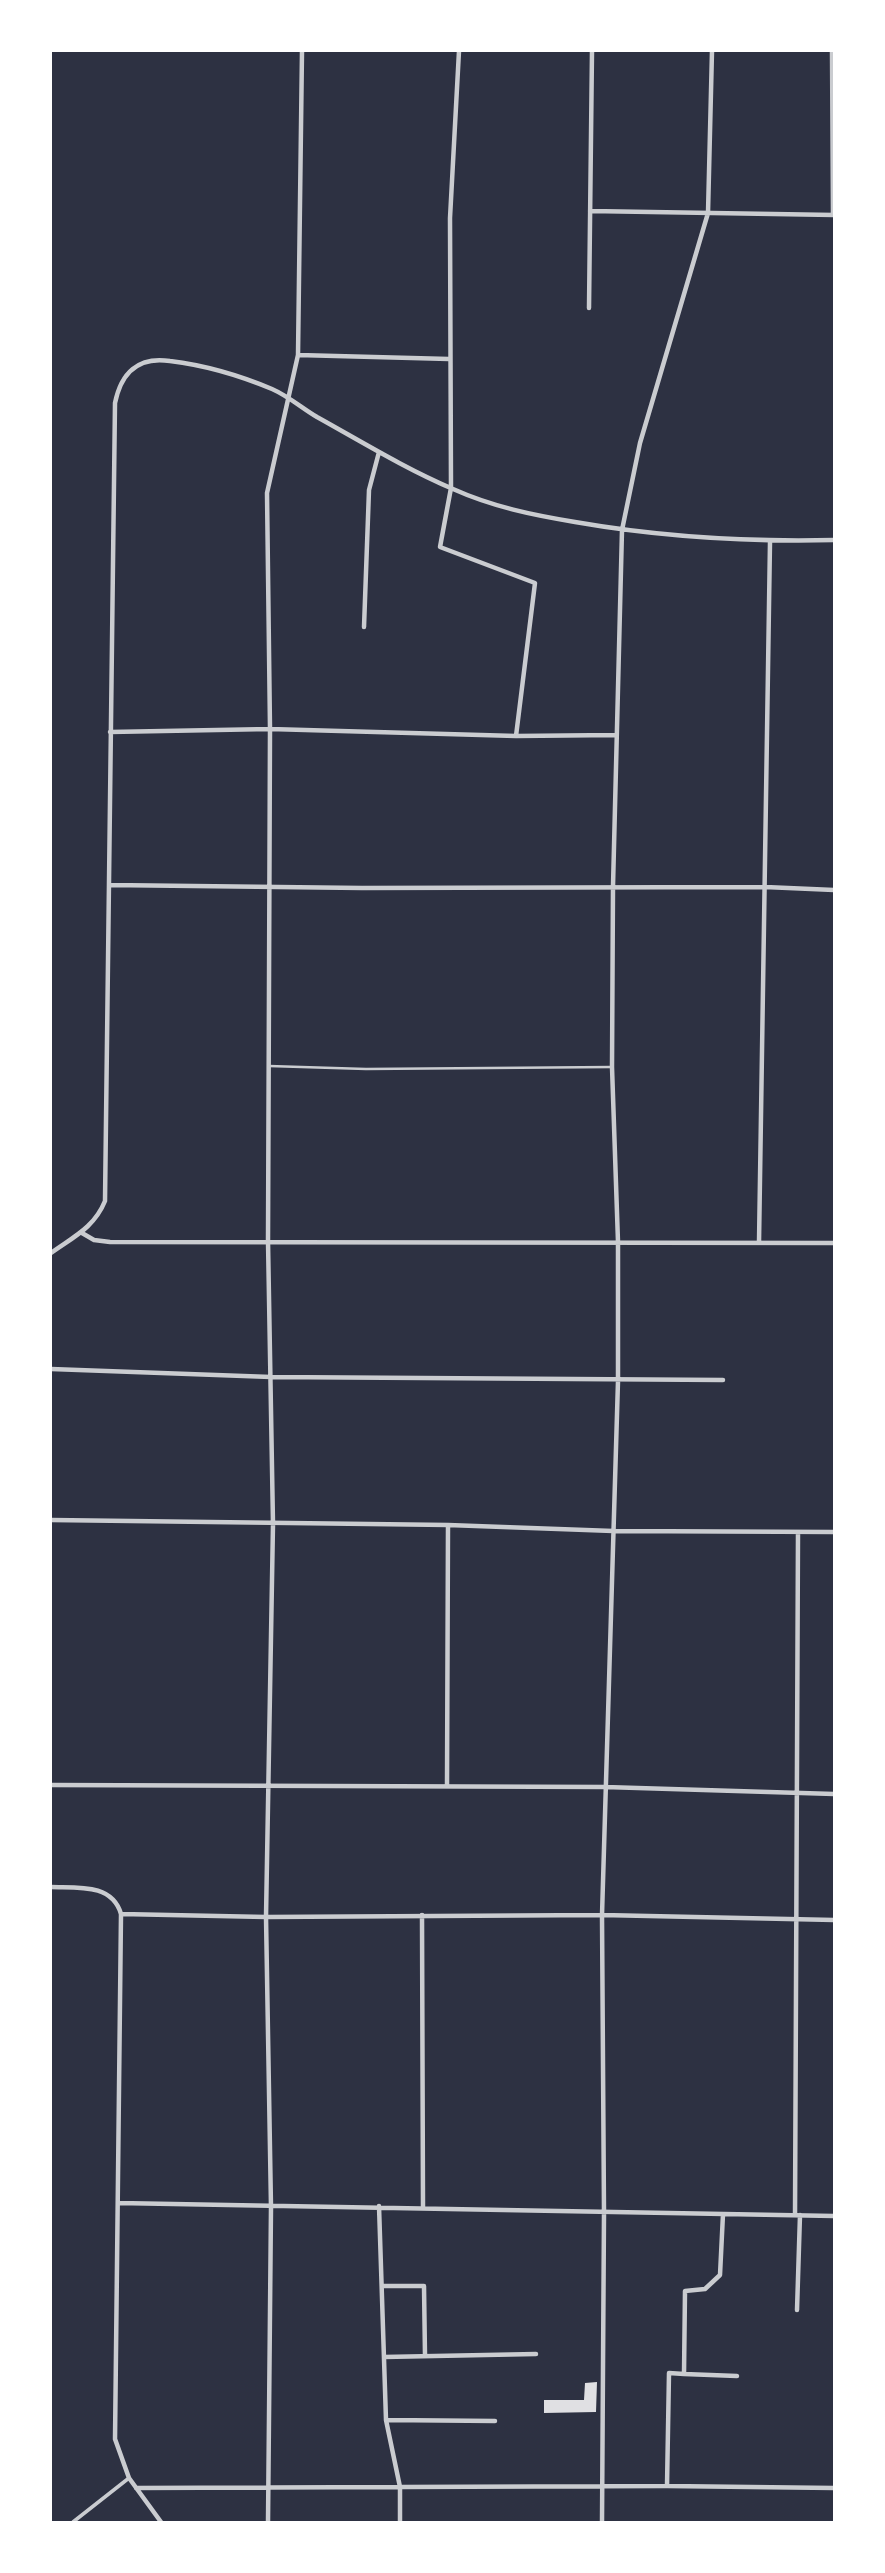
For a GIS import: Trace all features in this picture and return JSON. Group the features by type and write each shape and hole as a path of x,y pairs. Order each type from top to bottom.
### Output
{"street":[{"path":"268,2522 271,2207 266,1917 273,1524 268,1241 270,729 267,493 298,355 302,51"},
{"path":"459,51 450,218 451,488 440,547 535,583 516,736"},
{"path":"589,307 592,51"},
{"path":"602,2522 602,1915 618,1381 618,1242 612,1067 613,886 622,530 640,443 708,213 712,51"},
{"path":"590,211 834,215 832,51"},
{"path":"298,355 449,359"},
{"path":"51,1253 82,1233 100,1213 106,1182 115,402 124,376 136,364 170,360 271,389 379,452 494,506 622,530 770,542 834,540"},
{"path":"364,627 369,490 379,452"},
{"path":"760,1242 770,542"},
{"path":"110,732 270,729 516,736 616,735"},
{"path":"109,886 613,886 834,890"},
{"path":"82,1233 94,1240 110,1242 834,1243"},
{"path":"51,1369 271,1377 723,1380"},
{"path":"51,1520 448,1525 613,1531 834,1532"},
{"path":"447,1786 448,1525"},
{"path":"797,2310 797,1919 794,1793 798,1532"},
{"path":"51,1785 605,1787 834,1794"},
{"path":"51,1887 92,1889 109,1894 118,1904 121,1914 115,2439 129,2478 161,2522"},
{"path":"121,1914 266,1917 602,1915 834,1920"},
{"path":"422,1915 423,2208"},
{"path":"118,2203 834,2216"},
{"path":"379,2206 386,2420 400,2487 400,2522"},
{"path":"684,2374 685,2291 705,2289 720,2275 723,2214"},
{"path":"382,2286 424,2286 425,2356"},
{"path":"384,2357 536,2354"},
{"path":"667,2486 669,2373 737,2376"},
{"path":"386,2420 495,2420"},
{"path":"73,2522 129,2478"},
{"path":"136,2488 834,2488"}],"lane":[{"path":"268,1066 366,1069 612,1067"}],"building":[{"path":"597,2382 596,2412 544,2413 544,2400 584,2400 585,2383"}]}
